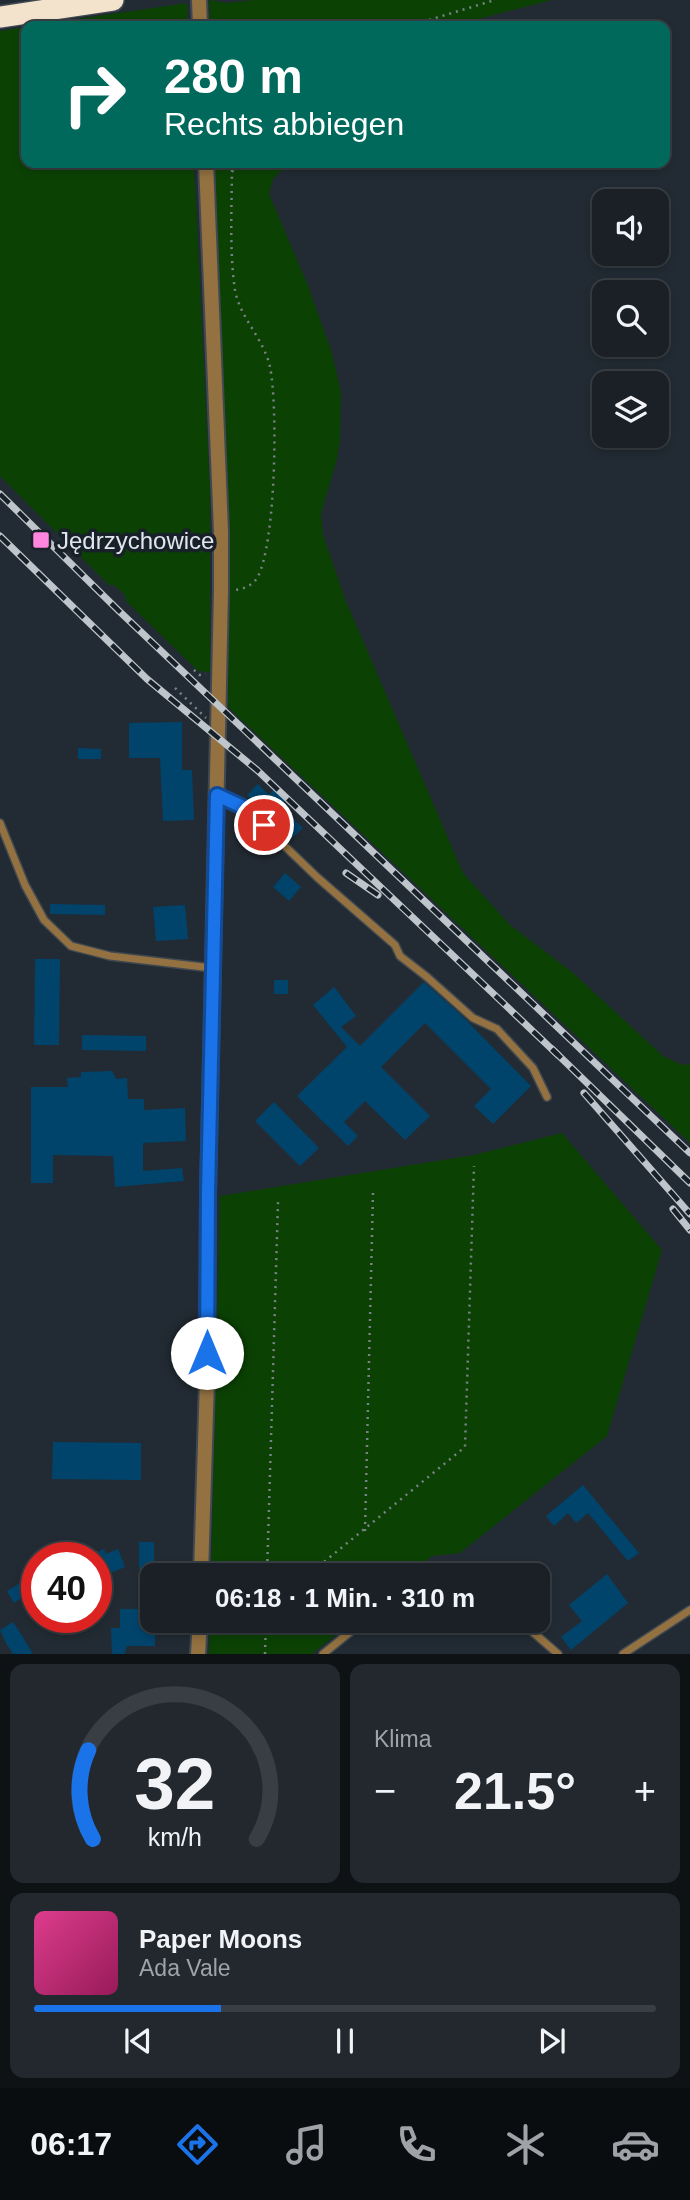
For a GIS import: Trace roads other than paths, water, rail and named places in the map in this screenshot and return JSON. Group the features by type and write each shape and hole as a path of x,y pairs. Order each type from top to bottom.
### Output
{"highway":[{"path":"0,17 113,0"}],"street":[{"path":"199,0 200,21"},
{"path":"201,1563 221,591 206,168"},
{"path":"198,1654 199,1633"}],"lane":[{"path":"217,795 245,808 318,878 395,945 400,956 473,1018 497,1029 533,1068 547,1097"},
{"path":"0,823 24,885 44,920 71,946 110,956 212,968"},
{"path":"623,1654 690,1610"},
{"path":"323,1654 349,1633"},
{"path":"534,1633 558,1654"}],"railway":[{"path":"0,494 119,611 690,1153"},
{"path":"0,536 147,679 257,770 558,1055"},
{"path":"346,873 378,895"},
{"path":"552,1049 690,1183"},
{"path":"584,1093 690,1214"},
{"path":"673,1209 690,1230"}],"place":[{"name":"Jędrzychowice","path":"41,540"}]}
